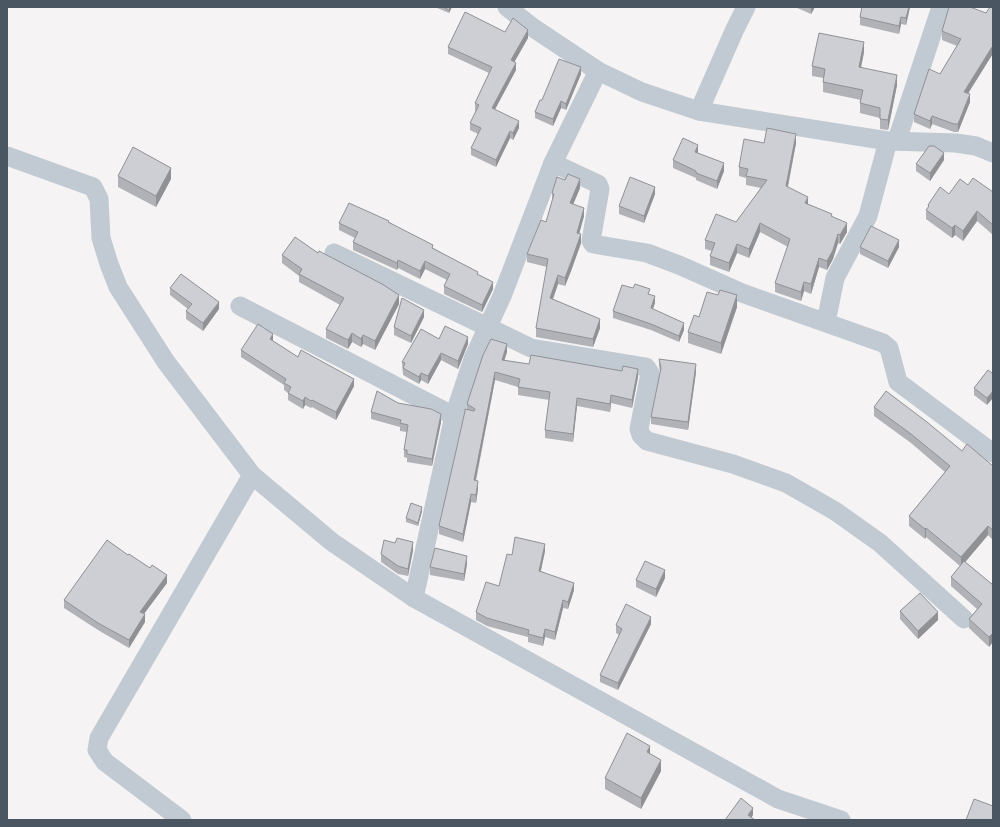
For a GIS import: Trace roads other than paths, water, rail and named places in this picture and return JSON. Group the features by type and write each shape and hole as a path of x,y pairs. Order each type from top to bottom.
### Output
{"street":[{"path":"507,7 532,27 598,71 642,92 700,110 893,140 956,143 976,146 993,153"},
{"path":"700,110 746,7"},
{"path":"826,322 835,278 868,216 893,140 941,7"},
{"path":"414,598 454,416 473,359 502,296 553,163 598,71"},
{"path":"7,156 93,187 99,198 101,238 118,287 166,362 252,475 332,542 414,598 778,799 841,820"},
{"path":"553,163 598,184 600,189 590,241 593,244 647,254 678,265 742,293 883,343 888,348 898,382 993,453"},
{"path":"334,253 531,348 646,367 650,373 639,429 640,435 647,441 734,464 786,482 835,511 880,543 964,619"},
{"path":"240,306 454,416"},
{"path":"182,820 105,762 97,750 99,738 252,475"}]}
